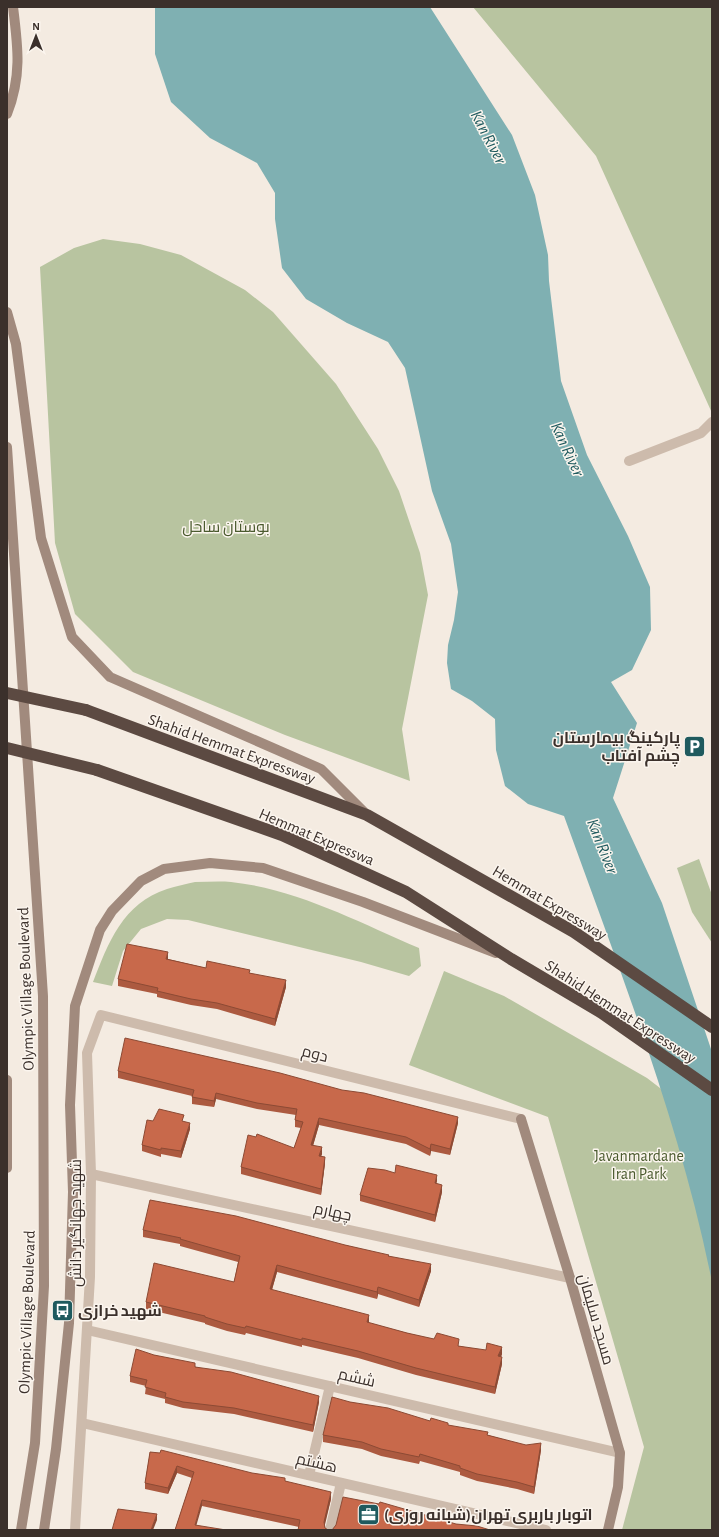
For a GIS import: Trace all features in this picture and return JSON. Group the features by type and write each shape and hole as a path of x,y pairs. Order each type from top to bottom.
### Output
{"highway":[{"name":"Shahid Hemmat Expressway","path":"7,693 86,710 367,815"},
{"name":"Hemmat Expresswa","path":"7,748 97,770 282,835 399,888 511,959"},
{"name":"Hemmat Expressway","path":"367,815 574,932 712,1027"},
{"name":"Shahid Hemmat Expressway","path":"511,959 602,1013 712,1090"}],"main road":[{"path":"7,114 14,97 19,66 14,7"},
{"path":"7,312 16,344 41,538 72,637 110,676 321,769 367,815"},
{"name":"Olympic Village Boulevard","path":"7,447 43,996 45,1125 44,1286 35,1443 21,1530"},
{"path":"44,1530 56,1450 69,1323 73,1192 70,1105 75,1006 100,930 115,906 141,881 164,869 210,863 263,868 363,902 511,959"},
{"name":"Olympic Village Boulevard","path":"7,1080 7,1168"},
{"name":"مسجد سلیمان","path":"521,1120 570,1278 620,1452 618,1487 608,1530"}],"street":[{"path":"628,461 701,433 712,422"},
{"name":"دوم","path":"101,1015 521,1120"},
{"name":"شهید جهانگیر دانش","path":"75,1530 90,1277 91,1174 87,1053 101,1015"},
{"name":"چهارم","path":"91,1174 570,1278"},
{"name":"ششم","path":"87,1330 620,1452"},
{"path":"309,1475 330,1386"},
{"name":"هشتم","path":"82,1423 546,1530"},
{"path":"330,1530 341,1483"}],"green space":[{"path":"473,7 712,7 712,413 596,156"},
{"name":"بوستان ساحل","path":"103,239 140,244 181,255 245,290 273,312 336,384 378,449 399,491 420,553 428,595 402,729 410,781 285,735 133,672 75,614 55,543 40,267 74,248"},
{"path":"699,859 712,895 712,943 692,912 677,868"},
{"path":"195,882 231,882 256,886 303,899 419,948 421,966 409,976 361,962 188,920 167,919 141,929 123,951 112,986 93,982 111,939 128,914 152,895 170,888"},
{"name":"Javanmardane Iran Park","path":"444,971 504,996 647,1078 712,1128 712,1530 622,1530 644,1447 548,1117 409,1065"}],"water":[{"name":"Kan River","path":"155,7 430,7 512,135 535,195 548,255 549,281 561,381 587,455 628,536 650,587 651,630 632,670 611,682 637,723 613,798 662,903 712,1052 712,1282 699,1222 666,1105 627,988 564,816 528,804 505,786 496,750 495,719 472,701 451,689 447,663 448,645 454,620 458,592 451,544 432,491 405,368 388,342 347,323 306,299 282,268 275,219 275,193 257,163 210,138 171,102 155,54"}],"building":[{"path":"127,944 168,952 166,959 206,968 207,961 250,970 249,973 286,980 275,1019 217,1003 157,991 158,988 118,979"},
{"path":"125,1038 280,1073 342,1090 364,1093 458,1117 450,1149 431,1144 430,1149 406,1137 319,1118 311,1145 322,1147 319,1156 325,1157 321,1189 241,1167 248,1135 256,1137 257,1134 294,1148 303,1122 295,1120 297,1109 257,1103 216,1093 214,1101 192,1097 194,1090 118,1071"},
{"path":"159,1109 184,1115 182,1121 190,1123 181,1151 161,1148 161,1150 142,1145 147,1120 153,1121"},
{"path":"396,1165 437,1175 435,1183 442,1185 435,1215 360,1195 368,1168 395,1173"},
{"path":"150,1200 236,1216 389,1255 388,1256 431,1264 419,1300 378,1287 377,1292 277,1265 270,1289 369,1315 367,1322 407,1333 434,1339 437,1333 459,1339 458,1346 486,1350 487,1343 502,1347 498,1356 502,1357 495,1387 416,1368 358,1351 302,1338 302,1340 246,1326 245,1328 227,1324 205,1316 146,1302 154,1263 234,1282 240,1256 180,1239 181,1238 143,1230"},
{"path":"136,1349 154,1355 195,1363 195,1367 231,1372 319,1396 313,1425 234,1408 183,1402 165,1397 166,1393 145,1387 147,1380 130,1376"},
{"path":"332,1397 350,1402 388,1408 430,1421 431,1418 448,1423 448,1425 488,1432 487,1435 526,1445 541,1443 534,1487 477,1474 460,1468 460,1466 420,1454 419,1457 381,1449 362,1442 323,1435"},
{"path":"161,1450 252,1473 285,1478 285,1481 331,1492 324,1522 325,1528 328,1530 298,1530 300,1520 202,1500 195,1525 226,1530 175,1530 194,1472 177,1466 168,1488 145,1483 150,1452 160,1453"},
{"path":"343,1497 379,1504 380,1502 456,1524 477,1526 490,1530 332,1530 336,1525"},
{"path":"118,1509 157,1514 151,1530 112,1530"}],"place":[{"name":"پاركينگ بيمارستان چشم آفتاب","path":"695,746"},
{"name":"شهید خرازی","path":"62,1310"},
{"name":"اتوبار باربری تهران(شبانه روزی)","path":"368,1514"}]}
